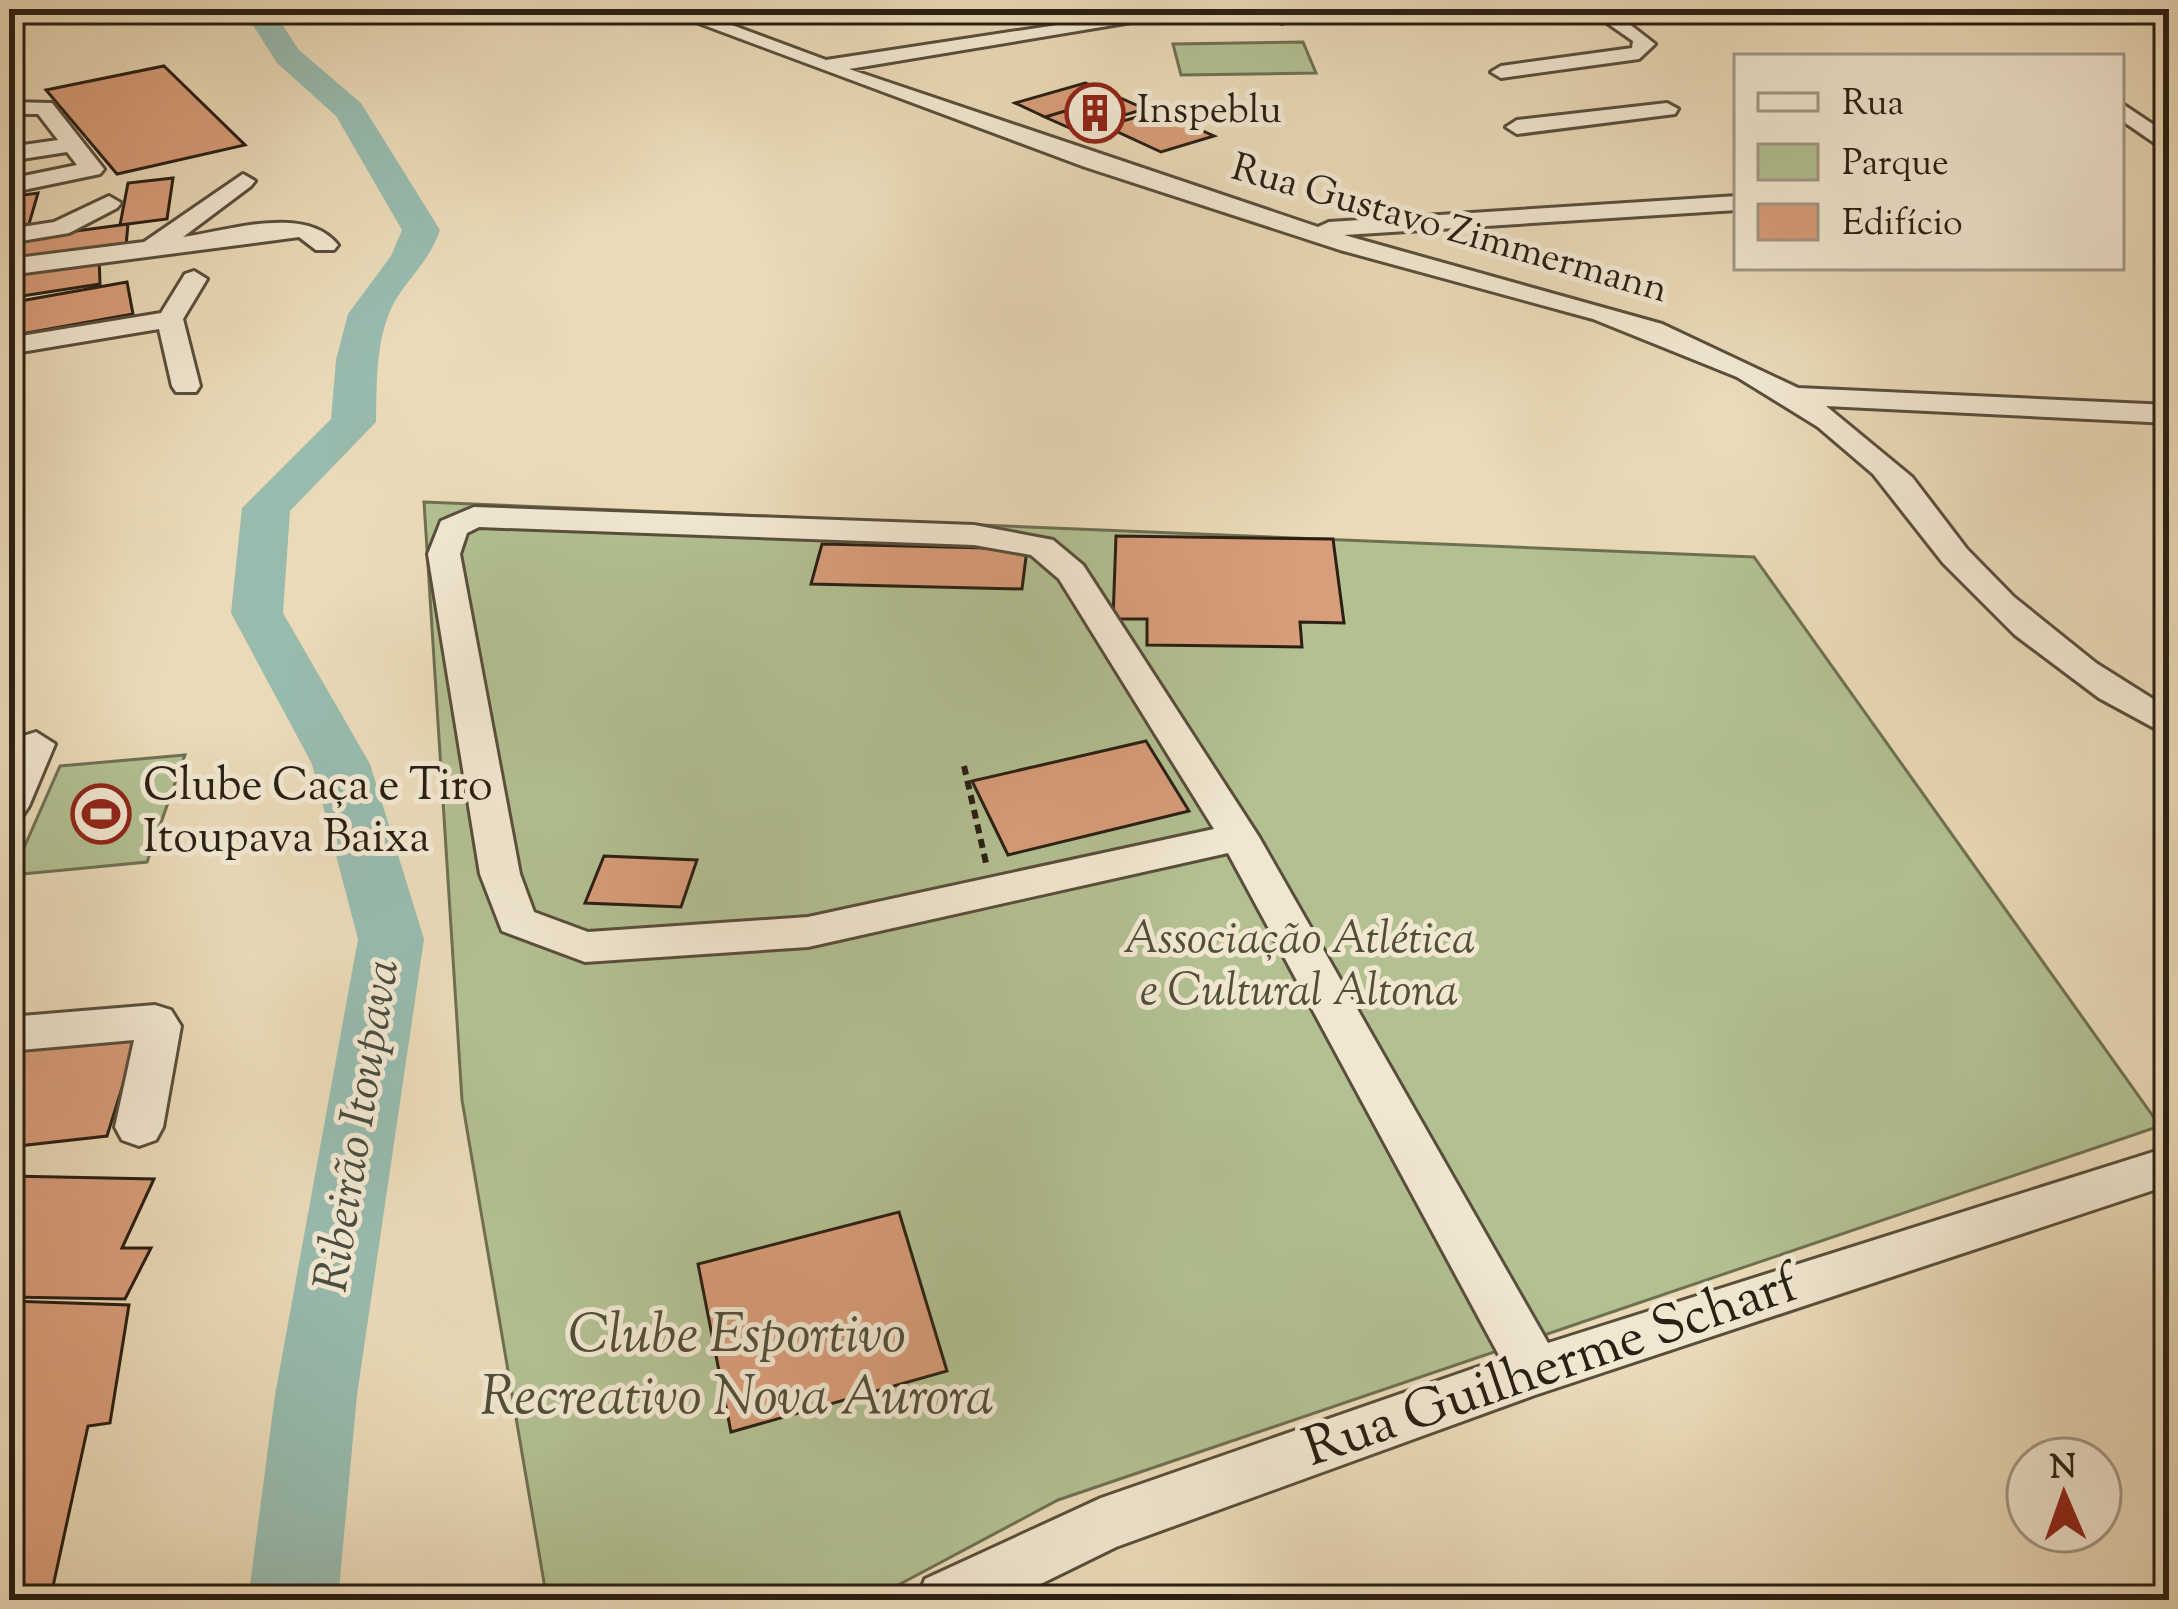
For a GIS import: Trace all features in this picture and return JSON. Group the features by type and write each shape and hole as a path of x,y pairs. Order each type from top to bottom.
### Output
{"street":[{"name":"Rua Gustavo Zimmermann","path":"671,9 956,118 1306,231 1655,332 1791,396 1903,486 1956,557 2015,615 2169,724"},
{"path":"1259,9 1282,17"},
{"path":"1502,72 1639,53 1645,44 1640,37 1598,9"},
{"path":"818,65 1192,10"},
{"path":"818,65 1020,31"},
{"path":"2124,106 2153,103"},
{"path":"9,108 35,106 68,138 90,172 9,186"},
{"path":"2124,108 2169,146"},
{"path":"1516,127 1667,109"},
{"path":"9,124 68,138"},
{"path":"9,139 68,138"},
{"path":"9,154 68,138"},
{"path":"9,168 68,138"},
{"path":"144,276 151,249 243,181"},
{"path":"9,236 60,228 109,203"},
{"path":"1306,231 1734,203"},
{"path":"9,267 299,230 313,233 325,245"},
{"path":"186,386 170,319 194,279"},
{"path":"9,346 170,319"},
{"path":"1791,396 2169,414"},
{"path":"1239,837 808,932 585,946 517,921 500,874 444,554 452,528 474,517 974,535 1041,547 1071,572 1239,837 1535,1371"},
{"path":"10,809 36,744"},
{"path":"9,1034 154,1022 159,1026 139,1126"},
{"name":"Rua Guilherme Scharf","path":"946,1600 1101,1525 1535,1371 2169,1166"}],"path":[{"path":"964,766 992,890"}],"green space":[{"path":"1303,42 1316,73 1181,75 1173,44"},
{"name":"Associação Atlética e Cultural Altona","path":"424,502 1754,557 2160,1126 1058,1500 870,1600 547,1600 462,1100"},
{"name":"Clube Caça e Tiro Itoupava Baixa","path":"185,755 147,862 12,875 60,766"}],"building":[{"path":"164,66 245,145 117,174 46,90"},
{"path":"1085,83 1116,96 1045,117 1015,103"},
{"name":"Inspeblu","path":"1116,96 1145,109 1074,130 1045,117"},
{"path":"1158,111 1214,136 1161,152 1105,126"},
{"path":"173,178 167,219 120,225 128,183"},
{"path":"38,193 29,224 9,227 9,197"},
{"path":"128,224 126,246 9,262 9,240"},
{"path":"99,256 100,284 9,298 9,270"},
{"path":"127,282 133,314 10,336 9,303"},
{"path":"1116,536 1333,539 1344,623 1300,622 1302,647 1147,645 1147,619 1113,619"},
{"path":"822,544 1027,549 1022,589 811,584"},
{"path":"1146,741 1189,811 1008,855 972,781"},
{"path":"604,856 697,860 681,907 585,903"},
{"path":"140,1030 107,1136 9,1147 9,1045"},
{"path":"9,1176 154,1179 122,1248 151,1248 125,1299 9,1297"},
{"path":"899,1212 947,1371 731,1432 698,1264"},
{"path":"9,1301 129,1305 110,1423 88,1426 50,1600 9,1600"}],"waterway":[{"name":"Ribeirão Itoupava","path":"242,9 263,18 288,56 349,110 421,230 406,264 368,314 357,360 353,422 266,508 257,613 341,764 391,939 316,1395 293,1600"}],"place":[{"name":"Inspeblu","path":"1095,113"},
{"name":"Clube Caça e Tiro Itoupava Baixa","path":"101,814"}],"park label":[{"name":"Clube Esportivo Recreativo Nova Aurora","path":"737,1369"}]}
